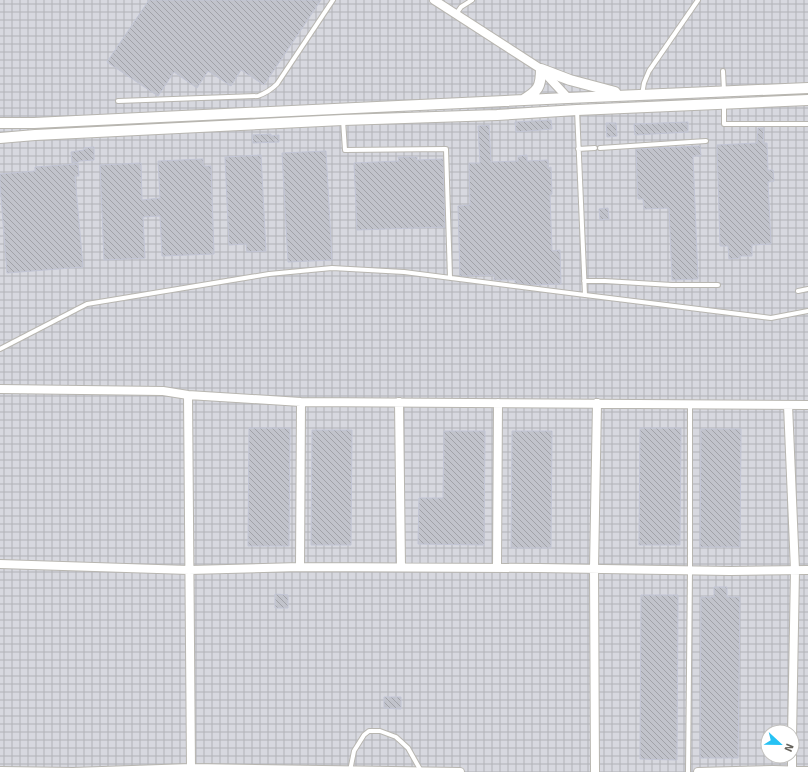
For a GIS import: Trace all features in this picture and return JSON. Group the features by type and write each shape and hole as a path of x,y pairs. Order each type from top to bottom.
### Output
{"street":[{"path":"434,0 541,69 570,80 628,95"},
{"path":"541,69 568,98 576,110"},
{"path":"522,100 533,94 538,88 541,81 541,69"},
{"path":"0,123 34,123 808,88"},
{"path":"724,92 724,104"},
{"path":"640,107 642,95"},
{"path":"0,138 343,120 497,115 808,100"},
{"path":"343,108 343,120"},
{"path":"0,389 163,391 188,395 301,402 808,405"},
{"path":"188,395 191,768"},
{"path":"300,567 301,402"},
{"path":"399,402 400,567"},
{"path":"497,567 498,403"},
{"path":"595,772 594,568 597,403"},
{"path":"788,405 795,570 792,724"},
{"path":"0,564 189,570 300,567 808,570"},
{"path":"0,771 73,772 191,768 460,772"},
{"path":"181,772 191,768 202,772"},
{"path":"698,772 794,771"},
{"path":"782,772 808,771"}],"lane":[{"path":"118,101 258,96 263,94 277,84 333,0"},
{"path":"456,14 461,7 472,0"},
{"path":"642,95 644,83 649,71 698,0"},
{"path":"723,71 724,92"},
{"path":"724,104 724,124 808,124"},
{"path":"576,110 585,295"},
{"path":"343,120 345,150 446,149 450,278"},
{"path":"578,149 706,141"},
{"path":"0,348 87,304 269,274 332,268 404,272 771,318 808,311"},
{"path":"584,281 672,285 718,285"},
{"path":"798,291 808,289"},
{"path":"688,772 690,404"},
{"path":"350,771 354,751 364,735 369,732 380,731 396,737 408,748 422,771"}],"shaded area":[{"path":"0,0 808,0 808,772 0,772"}],"building":[{"path":"149,0 321,0 264,85 241,70 231,86 208,71 197,88 174,72 158,96 107,62"},
{"path":"551,120 552,129 516,132 515,122"},
{"path":"688,122 688,132 635,135 634,124"},
{"path":"606,123 616,123 617,136 607,137"},
{"path":"489,125 491,162 518,161 518,156 527,155 527,161 548,160 548,168 551,167 552,194 550,195 552,251 560,250 561,284 531,285 515,283 515,280 494,280 494,275 460,276 458,206 470,205 469,163 480,163 478,126"},
{"path":"758,128 764,128 763,143 767,143 768,170 773,170 774,181 768,182 771,244 752,245 752,256 740,256 740,258 729,259 728,246 720,246 717,145 757,143"},
{"path":"271,134 271,136 279,135 279,142 253,143 252,135"},
{"path":"700,146 701,156 693,156 698,279 672,280 669,208 644,209 643,199 638,199 636,149"},
{"path":"94,147 94,160 72,163 71,152"},
{"path":"326,151 332,260 288,262 282,153"},
{"path":"261,155 266,251 247,252 246,244 229,245 225,157"},
{"path":"398,157 417,157 417,160 443,159 445,227 357,230 354,163 399,161"},
{"path":"203,159 203,166 211,166 214,254 162,256 160,216 143,217 145,258 104,260 100,165 141,163 142,200 160,198 158,161"},
{"path":"78,164 79,176 75,176 83,267 7,273 0,174 35,171 35,167"},
{"path":"608,208 609,219 600,220 599,209"},
{"path":"249,428 290,428 289,546 248,546"},
{"path":"640,428 681,428 680,545 639,545"},
{"path":"701,429 741,429 740,547 700,547"},
{"path":"312,430 352,430 351,545 311,545"},
{"path":"444,431 485,431 484,545 418,544 419,498 443,498"},
{"path":"512,431 552,431 551,548 511,548"},
{"path":"714,587 727,587 727,597 740,597 738,758 700,758 701,597 714,597"},
{"path":"275,594 288,595 288,608 275,608"},
{"path":"641,595 678,595 677,760 640,759"},
{"path":"384,697 401,697 401,709 384,708"}]}
